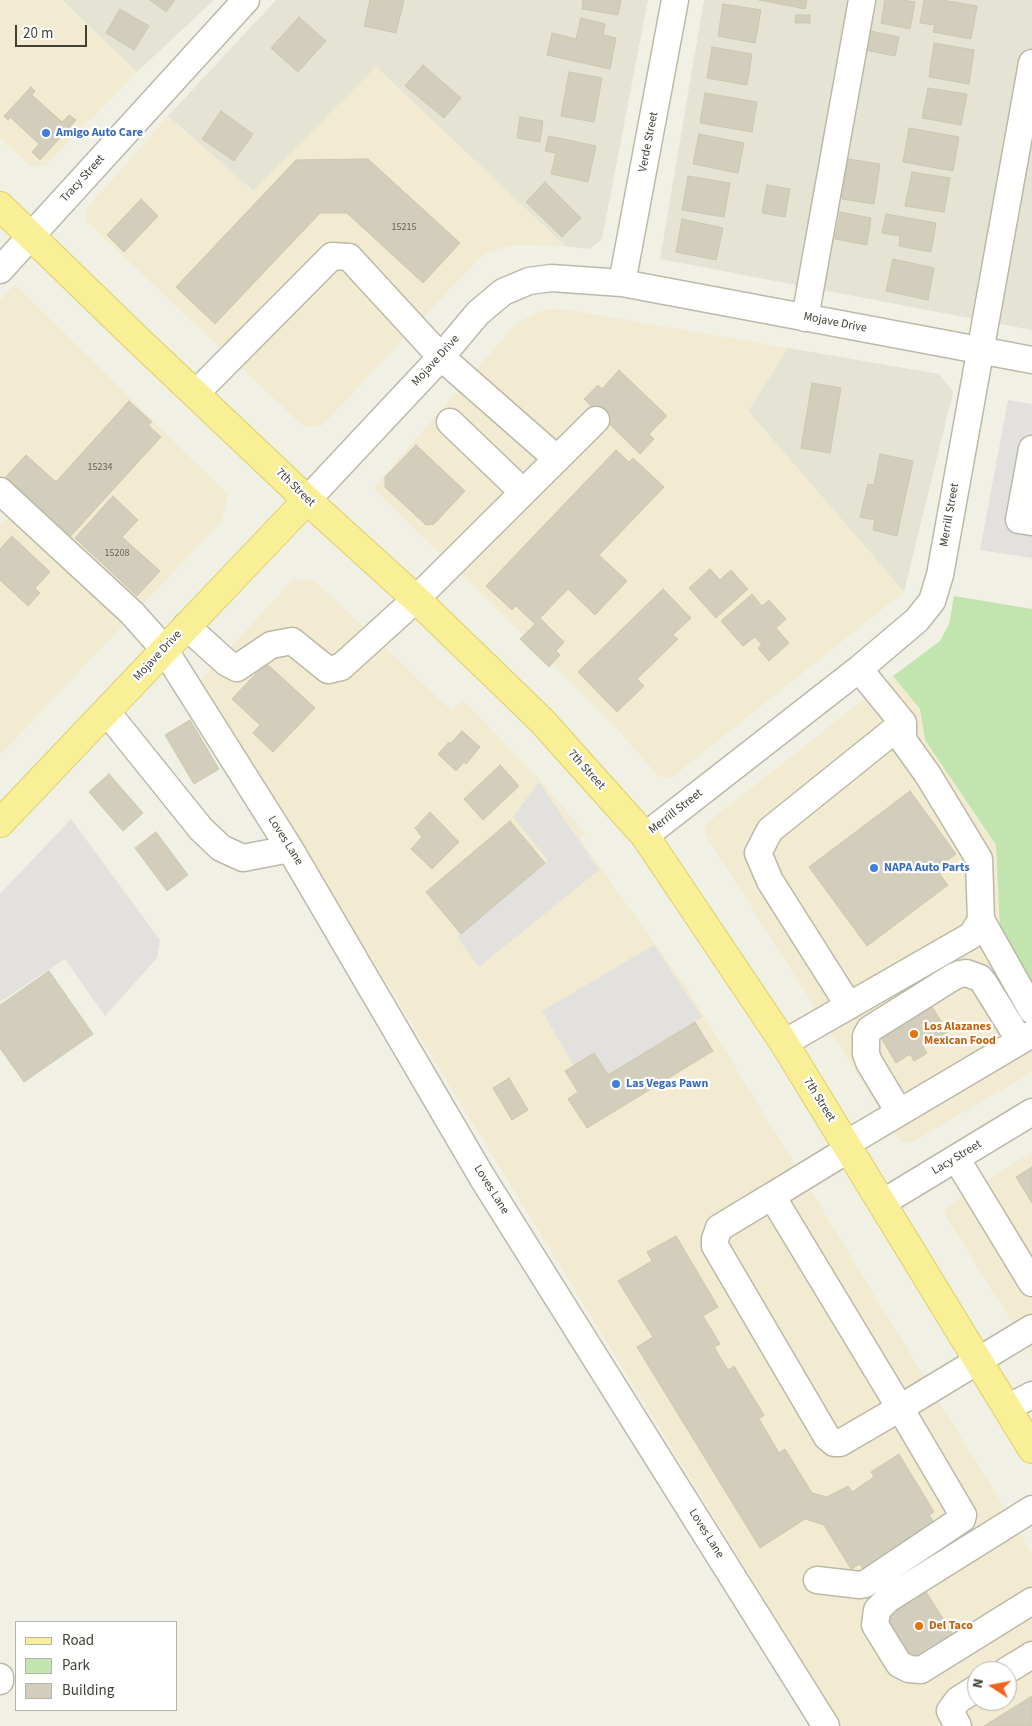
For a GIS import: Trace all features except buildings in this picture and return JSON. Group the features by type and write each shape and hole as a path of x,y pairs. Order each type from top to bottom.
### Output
{"main road":[{"name":"7th Street","path":"0,206 134,336 307,500 416,599 542,721 645,836 784,1043 1032,1449"},
{"name":"Mojave Drive","path":"0,823 307,500"}],"street":[{"name":"Tracy Street","path":"0,270 246,0"},
{"name":"Verde Street","path":"622,283 675,0"},
{"path":"805,318 862,0"},
{"name":"Merrill Street","path":"645,836 860,669 917,620 932,601 940,575 1032,63"},
{"path":"196,393 332,256 349,256 441,357 556,458"},
{"name":"Mojave Drive","path":"307,500 441,357 478,313 503,292 529,281 551,278 622,283 1032,360"},
{"path":"186,626 227,663 237,668 271,645 292,641 328,670 341,667 416,599 596,420"},
{"path":"450,422 523,492"},
{"path":"1032,449 1019,520 1032,522"},
{"name":"Loves Lane","path":"0,491 132,613 164,649 290,848 482,1177 826,1726"},
{"path":"860,669 903,723 903,740 928,775 979,859 982,920 1032,1010"},
{"path":"106,711 200,829 221,848 244,858 290,848"},
{"path":"849,1006 770,881 758,853 770,830 903,723"},
{"path":"784,1043 972,935 982,920"},
{"path":"899,1112 866,1054 866,1036 870,1029 953,977 966,973 980,978 1026,1037 899,1112 772,1196 719,1228 715,1239 715,1246 827,1437 834,1443 840,1443 1032,1328"},
{"name":"Lacy Street","path":"882,1202 1032,1112"},
{"path":"956,1158 1032,1284"},
{"path":"772,1196 963,1514 962,1519 865,1584 817,1580"},
{"path":"1007,1408 1032,1395"},
{"path":"1032,1509 888,1599 877,1610 875,1625 899,1664 909,1669 921,1670 1032,1601"},
{"path":"1017,1664 1032,1655"},
{"path":"958,1726 950,1711 958,1700 967,1694"}],"shaded area":[{"path":"0,0 62,0 137,72 45,166 31,166 0,138"},
{"path":"62,0 214,0 137,72"},
{"path":"276,0 648,0 602,239 589,249 565,246 376,67 253,191 168,116"},
{"path":"704,0 1032,0 1032,330 660,259"},
{"path":"376,67 565,246 514,245 483,254 322,426 304,427 86,221 87,208 168,116 253,191"},
{"path":"15,284 228,495 222,521 0,755 0,526 11,514 0,504 0,300"},
{"path":"547,309 564,309 788,348 748,411 904,592 670,779 658,776 618,730 560,671 373,488 515,325"},
{"path":"788,348 939,374 953,392 904,592 748,411"},
{"path":"1008,400 1032,404 1032,558 980,550"},
{"path":"293,579 314,580 452,711 463,700 540,780 585,833 580,839 689,991 1032,1553 1032,1726 842,1726 201,680"},
{"path":"893,676 920,709 925,740 996,845 1000,929 1032,986 1032,1072 911,1143 900,1142 705,834 707,823"},
{"path":"539,782 599,870 479,967 457,937 548,860 513,817"},
{"path":"71,819 160,940 157,958 105,1016 65,959 0,1002 0,894"},
{"path":"654,945 702,1017 608,1075 594,1053 574,1066 542,1011"},
{"path":"1032,1152 1032,1355 944,1213 952,1203"}],"green space":[{"path":"954,596 1032,609 1032,986 1000,929 996,845 925,740 920,709 893,676 940,641 949,624"}],"place":[{"name":"Amigo Auto Care","path":"46,133"},
{"name":"NAPA Auto Parts","path":"874,868"},
{"name":"Los Alazanes Mexican Food","path":"914,1034"},
{"name":"Las Vegas Pawn","path":"616,1084"},
{"name":"Del Taco","path":"919,1626"}]}
